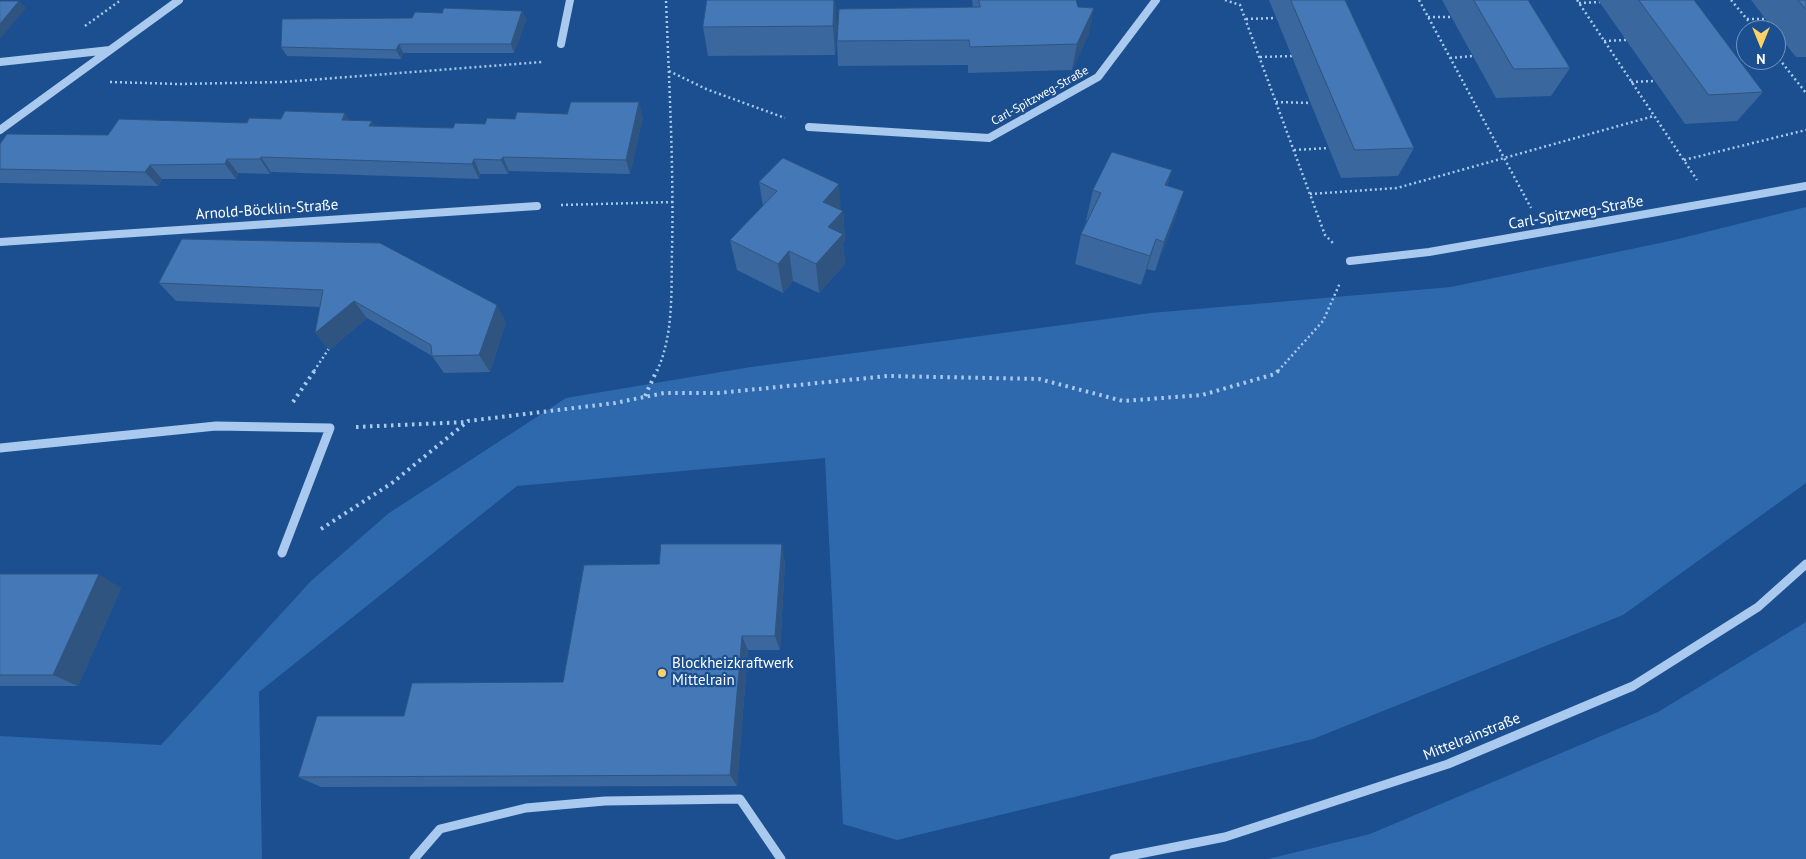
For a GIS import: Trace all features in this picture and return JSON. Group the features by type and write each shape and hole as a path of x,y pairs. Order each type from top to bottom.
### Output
{"street":[{"path":"0,130 72,80 180,0"},
{"path":"561,44 570,0"},
{"name":"Carl-Spitzweg-Straße","path":"809,127 989,138 1098,77 1156,0"},
{"path":"0,62 110,50"},
{"name":"Arnold-Böcklin-Straße","path":"0,242 537,206"},
{"path":"0,448 216,426 330,428 282,553"},
{"name":"Mittelrainstraße","path":"1114,859 1225,837 1448,764 1633,686 1758,607 1806,564"}],"lane":[{"name":"Carl-Spitzweg-Straße","path":"1350,261 1429,252 1806,186"},
{"path":"414,859 440,829 526,808 605,801 740,799 781,859"}],"path":[{"path":"645,396 665,353 671,306 673,202 666,0"},
{"path":"330,428 468,422 615,403 664,393 718,393 888,376 1039,379 1123,401 1202,395 1275,374 1323,321 1350,261 1325,235 1240,4 1225,0"},
{"path":"1419,0 1544,232"},
{"path":"1732,0 1747,19 1766,19"},
{"path":"1578,2 1600,2"},
{"path":"1578,2 1712,202"},
{"path":"1428,17 1451,17"},
{"path":"1246,19 1276,18"},
{"path":"1604,41 1626,40"},
{"path":"1260,57 1292,56"},
{"path":"1450,58 1473,56"},
{"path":"72,80 165,85 240,84 386,75 496,64 548,62"},
{"path":"1786,68 1806,93"},
{"path":"669,72 706,89 809,127"},
{"path":"1631,82 1654,80"},
{"path":"1276,102 1311,104"},
{"path":"1310,194 1397,188 1654,116"},
{"path":"1684,160 1806,130"},
{"path":"1294,150 1329,148"},
{"path":"537,206 673,202"},
{"path":"276,427 333,343"},
{"path":"282,553 392,483 468,422"}],"shaded area":[{"path":"1806,207 1806,483 1623,615 1313,739 897,840 843,824 825,458 517,486 259,692 262,859 0,859 0,736 161,745 311,581 389,513 566,398 751,367 1151,313 1451,287 1674,240"},
{"path":"1806,622 1806,859 1268,859 1370,834 1658,712"}],"building":[{"path":"707,0 834,0 833,26 703,27"},
{"path":"979,0 1076,0 1078,7 1094,8 1077,44 970,47 969,40 837,41 839,9 980,7"},
{"path":"1291,0 1345,0 1414,148 1355,150"},
{"path":"1474,0 1528,0 1570,68 1514,69"},
{"path":"1639,0 1694,0 1736,56 1736,70 1746,70 1763,92 1709,95"},
{"path":"1798,0 1806,0 1806,9"},
{"path":"0,1 19,1 0,24"},
{"path":"444,8 522,11 511,44 399,44 396,50 281,47 282,19 412,18 415,12 442,13"},
{"path":"571,102 639,102 626,160 503,157 501,160 474,159 472,164 261,157 260,159 227,159 225,164 150,165 145,172 0,169 0,144 7,134 108,135 119,119 247,123 249,118 281,119 285,111 345,113 342,120 372,121 369,126 453,128 455,123 485,124 487,118 515,119 517,112 567,114"},
{"path":"1112,152 1172,170 1165,185 1184,191 1164,242 1156,239 1150,256 1081,234 1101,193 1093,190"},
{"path":"783,158 839,184 823,202 843,211 828,227 843,234 816,264 789,251 778,264 730,240 777,191 759,182"},
{"path":"182,239 380,243 497,305 479,355 432,356 431,345 354,301 315,333 323,290 159,283"},
{"name":"Blockheizkraftwerk Mittelrain","path":"661,544 782,544 775,636 742,636 730,775 298,777 317,716 404,716 412,683 563,682 584,565 659,564"},
{"path":"0,574 99,574 53,675 0,675"}],"place":[{"name":"Blockheizkraftwerk Mittelrain","path":"662,673"}]}
